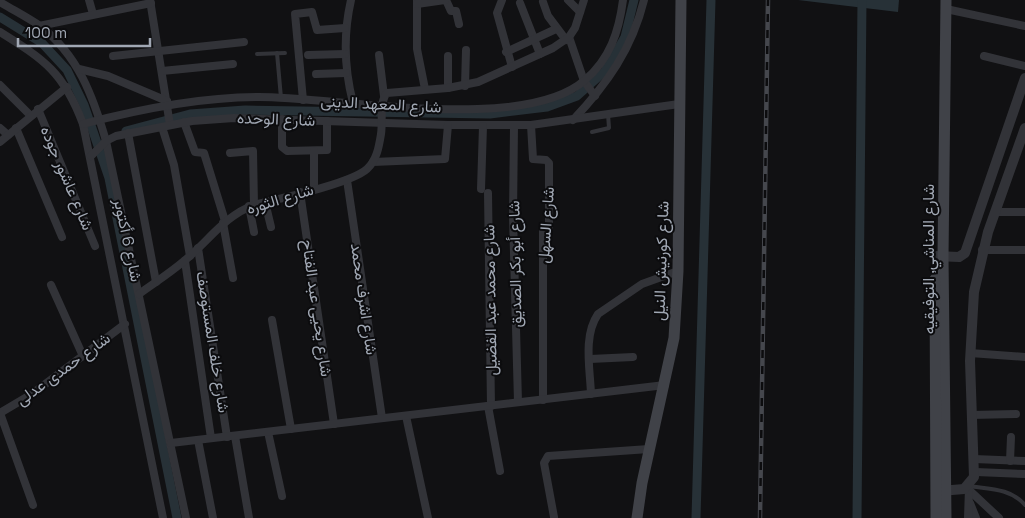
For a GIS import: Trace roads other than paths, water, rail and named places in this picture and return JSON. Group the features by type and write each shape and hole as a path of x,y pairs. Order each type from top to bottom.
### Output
{"main road":[{"name":"شارع كورنيش النيل","path":"637,518 649,448 665,385 674,338 678,271 681,0"},
{"name":"شارع المناشي, التوفيقيه","path":"943,3 939,257 942,491 946,518"},
{"name":"شارع المناشي, التوفيقيه","path":"936,518 942,491"}],"street":[{"path":"89,0 93,14"},
{"path":"351,0 346,28 345,54 346,73 353,103"},
{"path":"424,89 417,42 417,2 445,0 450,11 456,11 459,24"},
{"path":"502,0 497,9 506,52 512,67"},
{"path":"568,0 580,12"},
{"path":"384,96 392,92 465,86 540,54 568,38 575,28 584,0"},
{"name":"شارع المعهد الدينى","path":"83,124 167,103 224,98 281,98 383,106 511,108 550,99 568,92 584,81 598,67 609,51 616,32 623,0"},
{"path":"573,120 607,82 627,48 644,0"},
{"name":"شارع 6 أكتوبر","path":"0,2 39,26 66,52 79,70 94,100 106,140 186,518"},
{"path":"39,26 150,2 170,125"},
{"path":"543,2 556,29 568,38 584,81 596,96"},
{"path":"520,3 540,54"},
{"path":"943,3 1025,26"},
{"path":"303,100 295,14 312,12 316,29 320,31 346,28"},
{"path":"506,52 556,29"},
{"name":"شارع 6 أكتوبر","path":"0,32 46,63 67,86 83,124 125,324 162,518"},
{"path":"113,56 244,42"},
{"path":"465,86 466,50"},
{"path":"308,55 345,54"},
{"path":"379,55 384,96 383,123 373,162 445,159 448,125"},
{"path":"448,56 448,88"},
{"path":"984,56 1025,66"},
{"path":"162,71 233,64"},
{"path":"79,70 108,76 167,103"},
{"path":"316,74 346,73"},
{"path":"939,257 959,257 964,253 1025,78"},
{"path":"0,85 30,116"},
{"path":"0,142 67,86"},
{"name":"شارع الوحده","path":"91,156 106,140 128,133 184,122 234,118 514,126 573,120 679,104"},
{"name":"شارع عاشور جوده","path":"38,109 95,246"},
{"path":"282,119 283,150 314,151 328,148 327,121"},
{"path":"184,122 194,152 204,153 224,222 233,278"},
{"name":"شارع السهل","path":"531,125 532,159 546,160 549,163 549,227 543,231 544,400"},
{"path":"162,126 174,165 211,438"},
{"name":"شارع محمد عبد الفضيل","path":"482,126 490,406 500,471"},
{"name":"شارع أبو بكر الصديق","path":"514,126 514,240 518,402"},
{"path":"0,128 8,135"},
{"path":"16,128 62,237"},
{"path":"968,518 969,492 976,472 971,414 970,353 974,292 982,250 1025,130"},
{"path":"128,133 156,282"},
{"path":"230,153 253,151 251,205 254,232"},
{"path":"314,151 314,188"},
{"name":"شارع الثوره","path":"139,294 187,258 224,222 251,205 347,180 359,175 373,162"},
{"name":"شارع اشرف محمد","path":"347,180 382,418"},
{"name":"شارع يحيى عبد الفتاح","path":"300,192 334,424"},
{"path":"265,202 270,228"},
{"path":"996,212 1025,212"},
{"name":"شارع خلف المستوصف","path":"198,248 231,436 250,518"},
{"path":"982,250 1025,250"},
{"path":"591,394 590,328 598,314 642,284 678,271"},
{"path":"50,285 83,356"},
{"path":"272,320 291,429"},
{"name":"شارع حمدى عدلى","path":"0,413 32,394 125,324"},
{"path":"970,353 1025,357"},
{"path":"590,359 634,357"},
{"path":"171,443 665,385"},
{"path":"0,413 33,505"},
{"path":"971,414 1016,414"},
{"path":"406,416 428,518"},
{"path":"268,432 282,496"},
{"path":"1010,461 1011,437"},
{"path":"198,440 213,518"},
{"path":"554,517 544,463 548,456 649,448"},
{"path":"974,459 1025,461"},
{"path":"976,472 1025,474"},
{"path":"942,491 964,490 969,492 999,518"},
{"path":"969,492 976,518"}],"lane":[{"path":"277,53 281,98"},
{"path":"257,54 285,53"},
{"path":"592,132 608,128 608,114"},
{"path":"969,492 1007,492 1025,505"}],"waterway":[{"path":"126,131 190,114 245,110 490,114 547,107 577,96 605,71 625,37 634,0"},
{"path":"696,518 711,0"},
{"path":"857,518 862,0"},
{"path":"0,17 42,43 67,70 84,105 109,178 177,518"}],"railway":[{"path":"760,518 768,0"}]}
